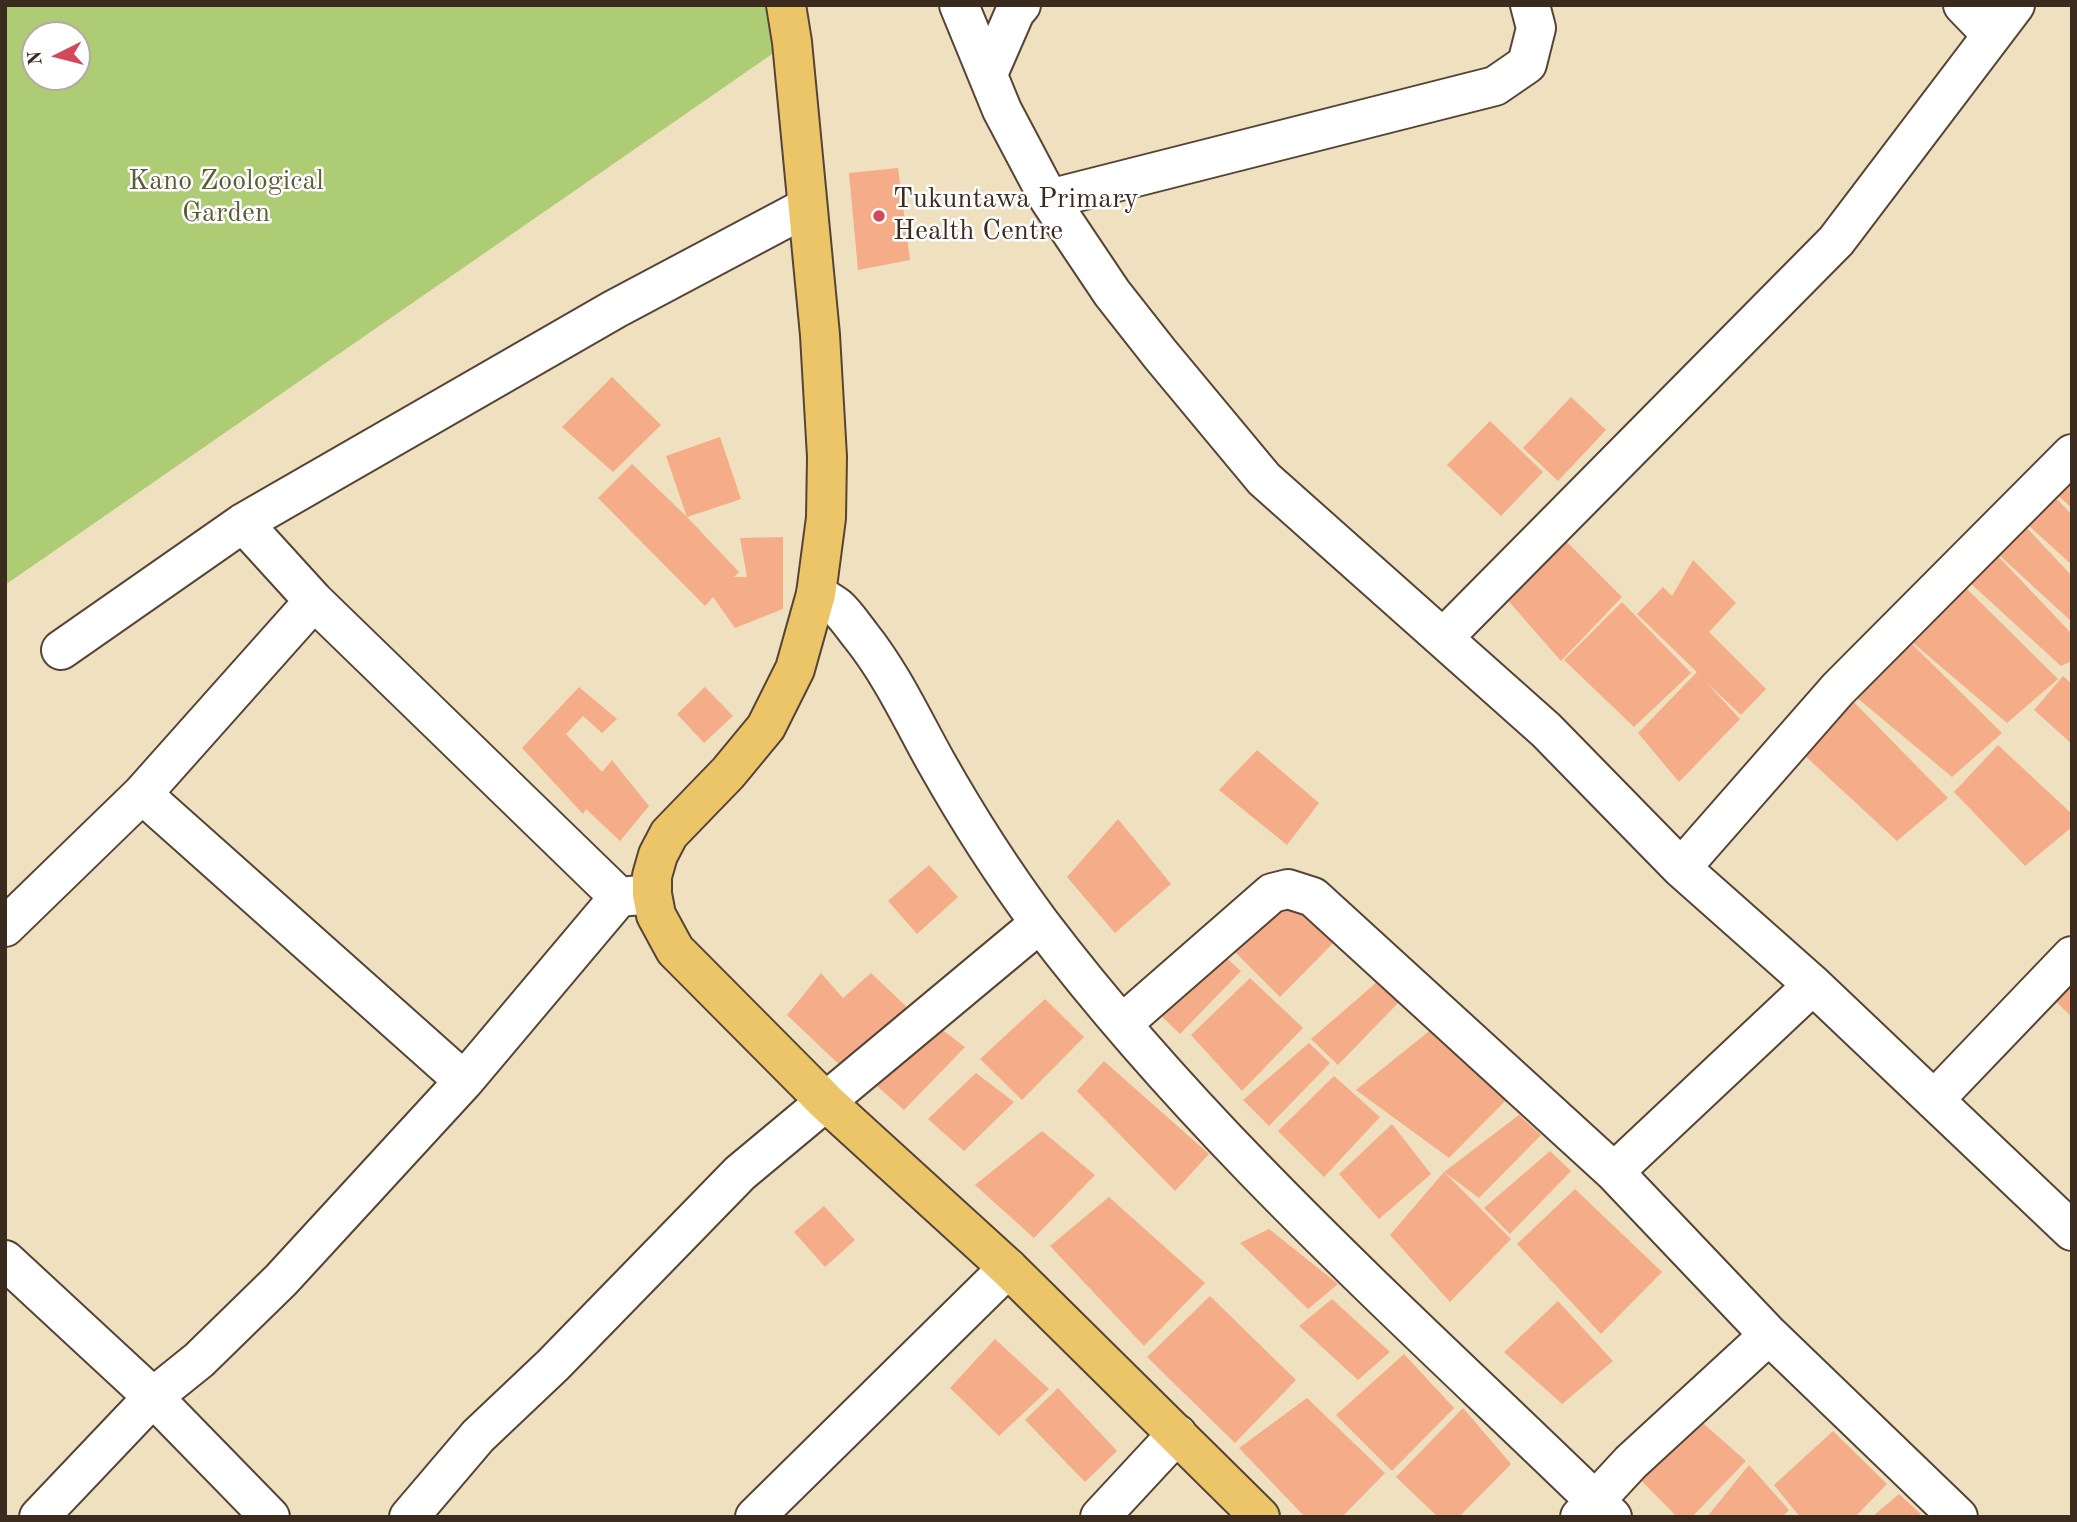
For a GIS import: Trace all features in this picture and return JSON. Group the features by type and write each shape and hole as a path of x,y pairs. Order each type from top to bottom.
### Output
{"main road":[{"path":"786,5 792,42 820,335 827,457 826,518 816,594 795,669 766,727 728,773 669,834 652,877 635,896 656,915 675,950 827,1103 1008,1268 1260,1517"}],"street":[{"path":"959,5 1018,143 1049,199 1120,303 1264,479 1546,730 1681,868 1813,985 2072,1231"},
{"path":"988,74 1015,12 1021,5"},
{"path":"1049,199 1495,86 1527,64 1536,28 1530,5"},
{"path":"1443,638 1836,241 2004,20 1964,5"},
{"path":"61,650 243,523 615,309 807,207"},
{"path":"1681,868 1838,689 2072,454"},
{"path":"39,1517 153,1397 199,1360 281,1280 635,896 314,601 243,523"},
{"path":"816,594 839,608 880,660 943,773 997,860 1040,923 1122,1024 1242,1156 1596,1512 1631,1462 1769,1335"},
{"path":"5,928 142,794 314,601"},
{"path":"142,794 464,1080"},
{"path":"1122,1024 1272,893 1287,890 1302,892 1321,902 1614,1172 1769,1335 1958,1517"},
{"path":"409,1517 478,1436 553,1365 740,1173 1040,923"},
{"path":"1934,1100 2072,956"},
{"path":"1614,1172 1813,985"},
{"path":"5,1260 153,1397 270,1517"},
{"path":"755,1517 1008,1268"},
{"path":"1100,1517 1177,1434"}],"green space":[{"name":"Kano Zoological Garden","path":"5,5 767,5 788,43 5,585"}],"building":[{"name":"Tukuntawa Primary Health Centre","path":"898,168 910,260 858,270 849,173"},
{"path":"612,377 661,425 613,472 562,427"},
{"path":"1571,397 1606,430 1558,481 1523,448"},
{"path":"1490,421 1543,472 1501,516 1447,465"},
{"path":"720,437 741,499 687,517 666,456"},
{"path":"632,464 739,572 734,577 747,577 740,538 783,537 783,609 735,628 713,597 705,606 598,498"},
{"path":"2072,473 2072,508 2053,491"},
{"path":"2054,496 2072,515 2072,565 2027,524"},
{"path":"2025,526 2072,576 2072,622 1998,554"},
{"path":"1563,538 1622,597 1561,661 1505,597"},
{"path":"1995,553 2072,634 2072,661 2061,666 1969,582"},
{"path":"1693,560 1736,603 1709,632 1766,689 1741,715 1705,681 1740,719 1679,782 1638,733 1697,672 1637,614 1663,587 1672,596"},
{"path":"1966,588 2058,679 2007,723 1912,642"},
{"path":"1622,602 1691,673 1634,727 1564,660"},
{"path":"1910,642 2002,733 1952,777 1856,697"},
{"path":"2063,676 2072,684 2072,744 2034,710"},
{"path":"579,687 617,719 602,733 583,716 566,734 602,772 612,760 649,806 620,841 586,809 583,814 522,748"},
{"path":"705,687 733,716 704,743 677,714"},
{"path":"1847,695 1948,798 1897,841 1802,753"},
{"path":"1998,745 2072,814 2072,827 2025,866 1954,792"},
{"path":"1257,750 1319,803 1287,845 1219,790"},
{"path":"1118,819 1171,884 1115,933 1067,877"},
{"path":"929,865 958,897 917,934 888,901"},
{"path":"1288,893 1342,934 1280,997 1228,945"},
{"path":"1219,951 1241,971 1180,1034 1153,1008"},
{"path":"2072,970 2072,1017 2048,994"},
{"path":"821,973 843,998 871,973 910,1010 847,1072 787,1015"},
{"path":"1250,978 1303,1028 1242,1091 1191,1035"},
{"path":"1377,982 1399,1002 1338,1065 1311,1039"},
{"path":"1045,999 1084,1037 1022,1100 980,1059"},
{"path":"933,1023 965,1047 904,1110 869,1079"},
{"path":"1433,1028 1511,1095 1449,1158 1356,1090"},
{"path":"1309,1043 1330,1063 1269,1126 1243,1100"},
{"path":"1104,1061 1209,1154 1175,1191 1077,1091"},
{"path":"976,1073 1014,1102 964,1151 928,1119"},
{"path":"1334,1076 1380,1117 1324,1177 1278,1131"},
{"path":"1519,1115 1541,1135 1479,1198 1444,1172"},
{"path":"1392,1124 1431,1174 1379,1219 1339,1174"},
{"path":"1042,1131 1095,1175 1034,1238 975,1185"},
{"path":"1550,1151 1571,1171 1510,1234 1484,1208"},
{"path":"1444,1172 1511,1239 1450,1302 1390,1235"},
{"path":"1575,1189 1662,1272 1601,1334 1517,1244"},
{"path":"1109,1197 1205,1283 1144,1346 1050,1246"},
{"path":"824,1206 855,1240 825,1267 794,1232"},
{"path":"1269,1229 1338,1284 1308,1309 1240,1243"},
{"path":"1210,1296 1296,1380 1235,1443 1147,1357"},
{"path":"1332,1299 1390,1352 1358,1380 1299,1326"},
{"path":"1558,1301 1613,1361 1562,1404 1504,1352"},
{"path":"995,1339 1049,1389 999,1436 950,1388"},
{"path":"1404,1354 1454,1408 1392,1471 1336,1415"},
{"path":"1058,1388 1117,1451 1085,1482 1025,1420"},
{"path":"1307,1398 1385,1473 1342,1517 1305,1517 1239,1448"},
{"path":"1463,1408 1511,1464 1459,1517 1438,1517 1396,1477"},
{"path":"1696,1417 1746,1461 1692,1517 1677,1517 1630,1469"},
{"path":"1833,1431 1887,1484 1855,1517 1800,1517 1774,1485"},
{"path":"1749,1465 1789,1510 1782,1517 1707,1517"},
{"path":"1899,1494 1921,1514 1918,1517 1872,1517"}],"place":[{"name":"Tukuntawa Primary Health Centre","path":"879,216"}]}
